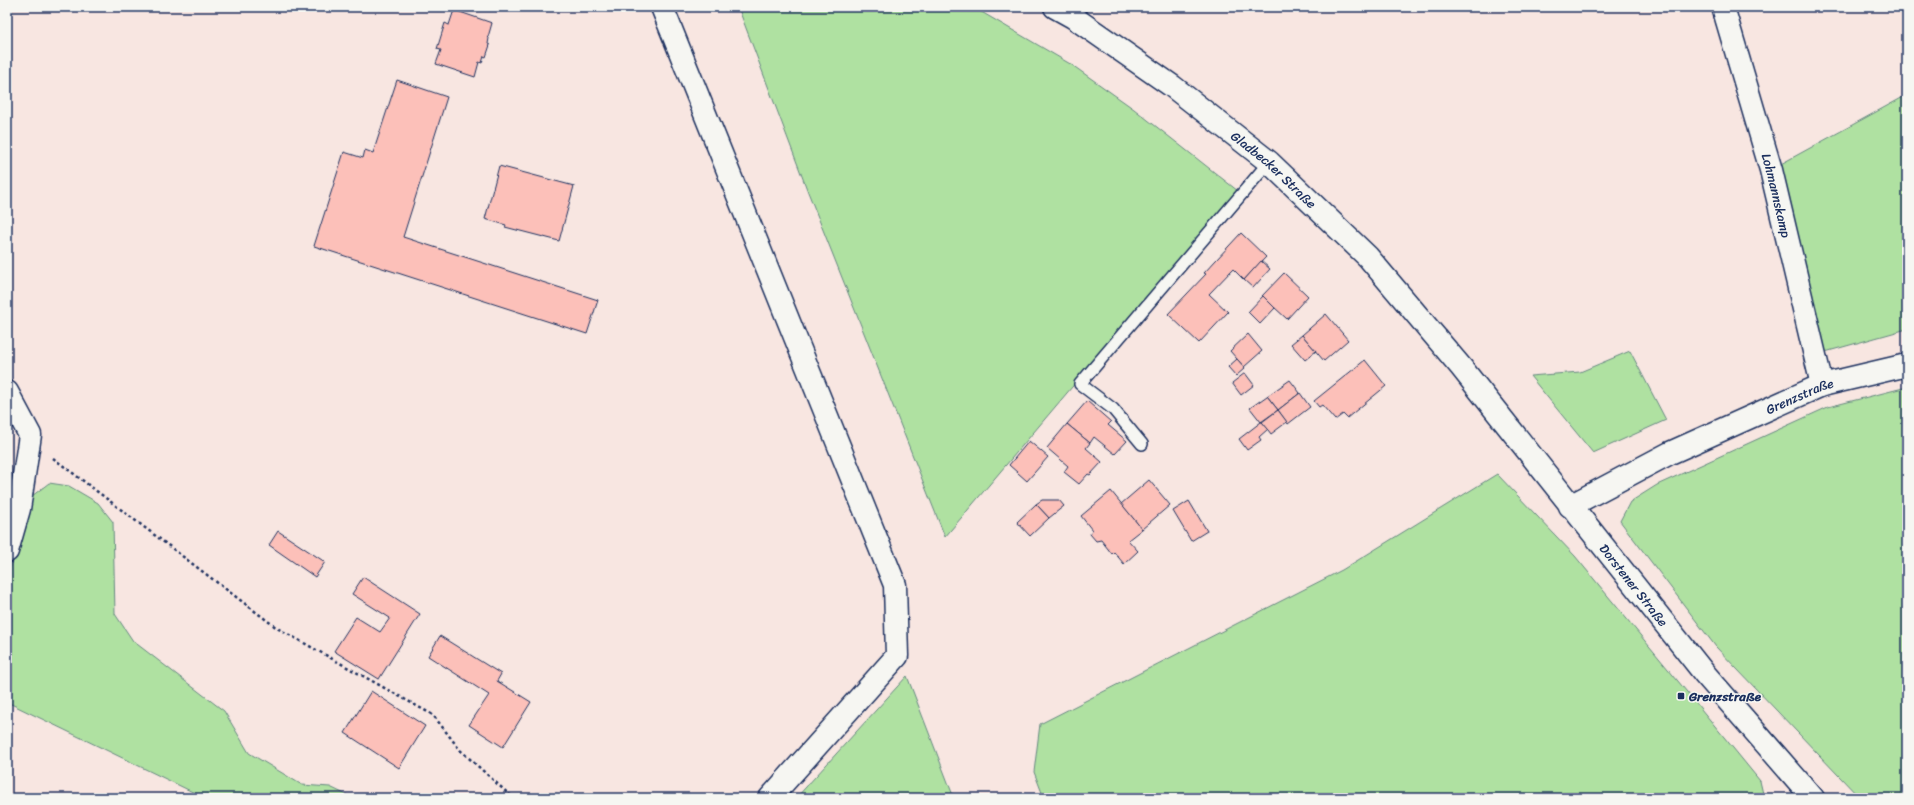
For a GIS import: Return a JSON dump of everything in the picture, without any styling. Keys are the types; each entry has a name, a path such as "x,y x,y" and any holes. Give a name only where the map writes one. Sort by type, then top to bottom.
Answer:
{"street":[{"path":"662,7 895,585 897,656 770,798"},
{"name":"Gladbecker Straße","path":"1055,7 1072,17 1172,86 1269,162 1368,257 1461,367"},
{"name":"Lohmannskamp","path":"1723,7 1771,170 1822,385"},
{"name":"Grenzstraße","path":"1570,506 1670,453 1822,385 1907,365"},
{"name":"Dorstener Straße","path":"1461,367 1704,673 1813,798"},
{"path":"7,392 30,435 19,509 7,551"}],"lane":[{"path":"1142,444 1113,409 1080,384 1269,162"}],"path":[{"path":"30,435 53,457 277,628 433,715 460,750 513,798"}],"green space":[{"path":"738,7 973,7 1072,65 1134,109 1238,191 945,537 808,192"},
{"path":"1907,95 1907,329 1825,352 1779,165"},
{"path":"1630,351 1666,420 1593,453 1530,376 1580,372"},
{"path":"1907,387 1907,798 1860,798 1716,647 1620,521 1630,502 1657,485 1828,407"},
{"path":"1497,474 1575,556 1760,781 1764,798 1044,798 1034,772 1040,724 1342,570"},
{"path":"49,483 69,486 98,503 113,522 115,614 133,641 224,711 249,753 302,785 330,787 353,798 205,798 7,702 7,579 32,496"},
{"path":"907,676 954,798 796,798"}],"building":[{"path":"454,10 492,23 488,37 488,44 490,45 486,57 484,56 482,63 479,62 475,77 436,64 441,50 437,49 445,23 449,25"},
{"path":"397,80 447,97 403,237 598,300 587,334 314,246 344,152 363,158 365,150 373,153"},
{"path":"499,166 574,186 559,241 505,227 506,225 485,219"},
{"path":"1241,233 1266,257 1244,280 1233,269 1209,294 1228,312 1199,343 1168,314 1206,274 1204,273"},
{"path":"1261,261 1270,269 1253,288 1244,280"},
{"path":"1284,273 1308,296 1287,319 1262,296"},
{"path":"1263,296 1275,308 1260,324 1248,312"},
{"path":"1326,314 1348,340 1324,361 1302,335"},
{"path":"1248,334 1262,351 1244,367 1230,351"},
{"path":"1302,335 1316,351 1305,360 1291,344"},
{"path":"1237,359 1245,368 1236,376 1228,367"},
{"path":"1365,360 1386,386 1347,418 1343,414 1335,420 1322,405 1319,407 1314,401"},
{"path":"1245,373 1254,385 1241,395 1232,383"},
{"path":"1290,380 1300,393 1278,410 1267,396"},
{"path":"1300,393 1310,407 1288,424 1278,410"},
{"path":"1267,396 1278,410 1261,422 1250,408"},
{"path":"1087,401 1111,422 1108,425 1127,441 1115,454 1094,437 1090,443 1067,424"},
{"path":"1278,410 1287,422 1271,434 1262,422"},
{"path":"1261,422 1268,429 1259,437 1261,440 1247,450 1239,439"},
{"path":"1067,424 1090,443 1086,448 1102,462 1079,484 1064,472 1068,466 1047,448"},
{"path":"1029,441 1048,457 1027,481 1009,465"},
{"path":"1149,480 1170,505 1142,529 1121,504"},
{"path":"1111,491 1142,529 1128,540 1138,551 1124,564 1114,552 1112,554 1101,540 1096,541 1090,534 1092,530 1081,516"},
{"path":"1042,500 1059,500 1064,506 1049,518 1036,504"},
{"path":"1189,501 1207,531 1191,541 1173,511"},
{"path":"1036,504 1049,518 1030,536 1017,522"},
{"path":"278,531 325,562 315,577 269,545"},
{"path":"363,577 420,614 379,679 334,651 356,617 380,632 390,618 352,594"},
{"path":"440,636 501,674 497,681 531,702 503,747 469,725 489,695 428,656"},
{"path":"371,691 425,726 399,768 345,733"}],"place":[{"name":"Grenzstraße","path":"1681,696"}]}
